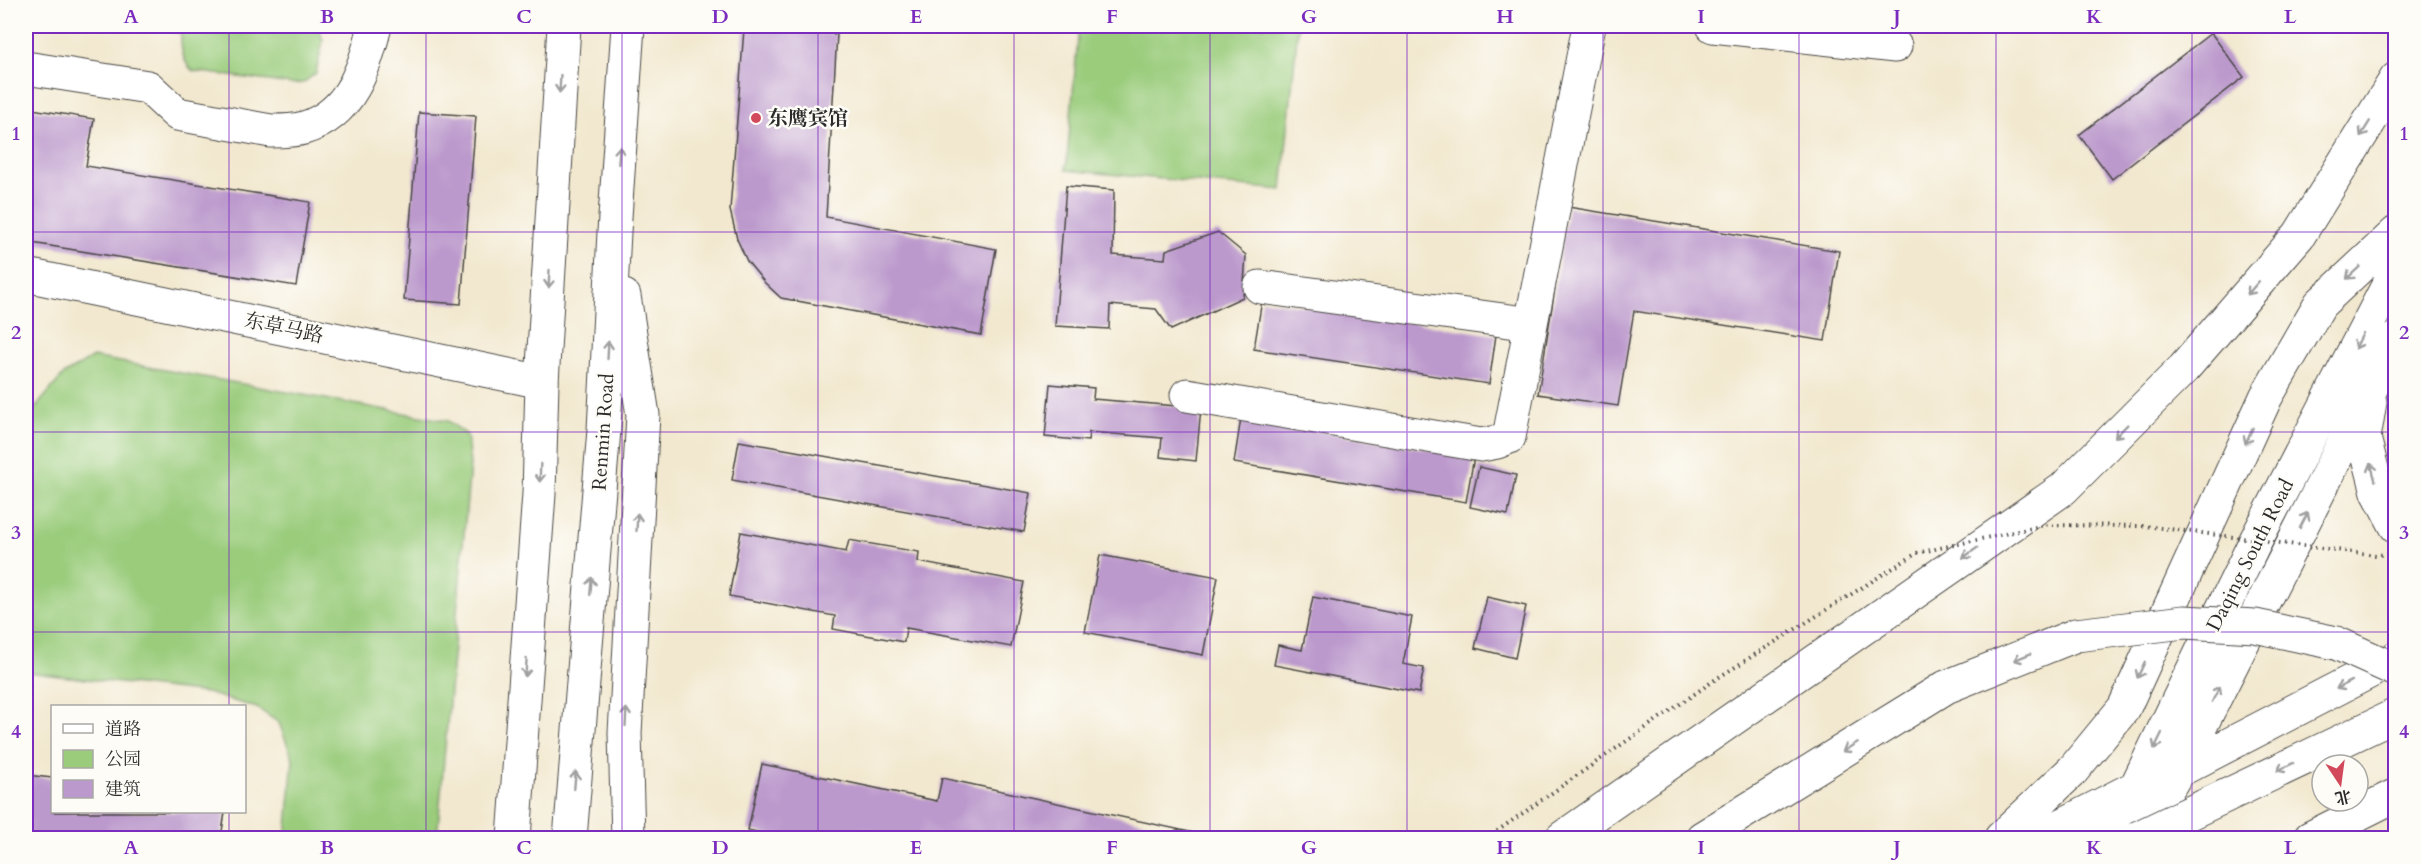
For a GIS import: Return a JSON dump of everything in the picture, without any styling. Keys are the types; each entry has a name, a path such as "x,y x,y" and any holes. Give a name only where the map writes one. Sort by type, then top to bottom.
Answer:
{"main road":[{"path":"26,68 148,87 177,114 271,131 304,128 328,116 344,102 357,83 375,26"},
{"path":"514,838 539,494 542,382 564,26"},
{"name":"Renmin Road","path":"570,838 604,430 628,26"},
{"path":"1187,395 1480,445 1509,437 1589,26"},
{"path":"1713,26 1895,46"},
{"path":"1562,838 2063,489 2184,368 2300,235 2396,79"},
{"path":"614,232 643,416 626,733 628,838"},
{"path":"2001,838 2073,770 2124,708 2266,397 2320,304 2396,233"},
{"name":"Daqing South Road","path":"2102,838 2136,787 2256,540 2396,270"},
{"name":"东草马路","path":"26,275 542,382"},
{"path":"1260,286 1531,324"},
{"name":"Daqing South Road","path":"2138,838 2178,771 2396,339"},
{"path":"2374,380 2364,438 2378,492 2396,526"},
{"path":"1702,838 1946,687 2076,635 2184,622 2255,626 2336,643 2396,670"},
{"path":"2037,838 2136,787 2178,771 2396,658"},
{"path":"2138,838 2396,716"},
{"path":"2310,838 2396,795"}],"path":[{"path":"1487,838 1716,679 1917,553 2044,525 2056,525 2145,526 2376,555 2396,555"}],"green space":[{"path":"139,26 305,26 320,30 323,41 316,73 303,83 291,84 193,71 184,58 181,33"},
{"path":"1079,26 1298,26 1282,190 1066,170"},
{"path":"93,357 448,421 467,435 470,465 437,838 286,838 293,759 279,723 257,708 207,693 26,672 26,446 30,414 63,375"}],"building":[{"path":"744,29 837,34 826,217 996,249 981,335 781,298 747,261 737,239 730,210"},
{"path":"2211,33 2244,77 2112,179 2079,135"},
{"path":"26,108 94,119 86,166 310,202 296,286 26,242"},
{"path":"419,112 476,116 461,304 404,300"},
{"path":"1066,186 1114,190 1113,255 1165,259 1166,250 1218,232 1246,255 1243,297 1171,330 1156,309 1110,305 1109,329 1055,326"},
{"path":"1568,207 1839,251 1825,341 1634,311 1618,406 1538,394"},
{"path":"1262,300 1496,335 1489,384 1254,349"},
{"path":"1050,384 1094,388 1093,399 1201,408 1196,461 1160,457 1162,438 1089,432 1088,441 1045,437"},
{"path":"1241,418 1474,457 1466,502 1234,463"},
{"path":"739,441 1031,493 1024,532 732,480"},
{"path":"1479,467 1516,475 1508,515 1470,507"},
{"path":"741,532 846,552 849,540 919,552 918,562 1024,582 1011,647 906,628 904,642 833,629 835,616 729,596"},
{"path":"1100,555 1218,577 1203,655 1085,632"},
{"path":"1313,597 1412,617 1403,664 1424,668 1419,693 1274,665 1278,645 1302,650"},
{"path":"1487,597 1526,606 1515,658 1475,648"},
{"path":"762,764 937,801 942,778 1195,833 1194,838 785,838 748,830"},
{"path":"26,775 51,778 51,813 225,813 221,838 26,838"}],"place":[{"name":"东鹰宾馆","path":"756,118"}]}
